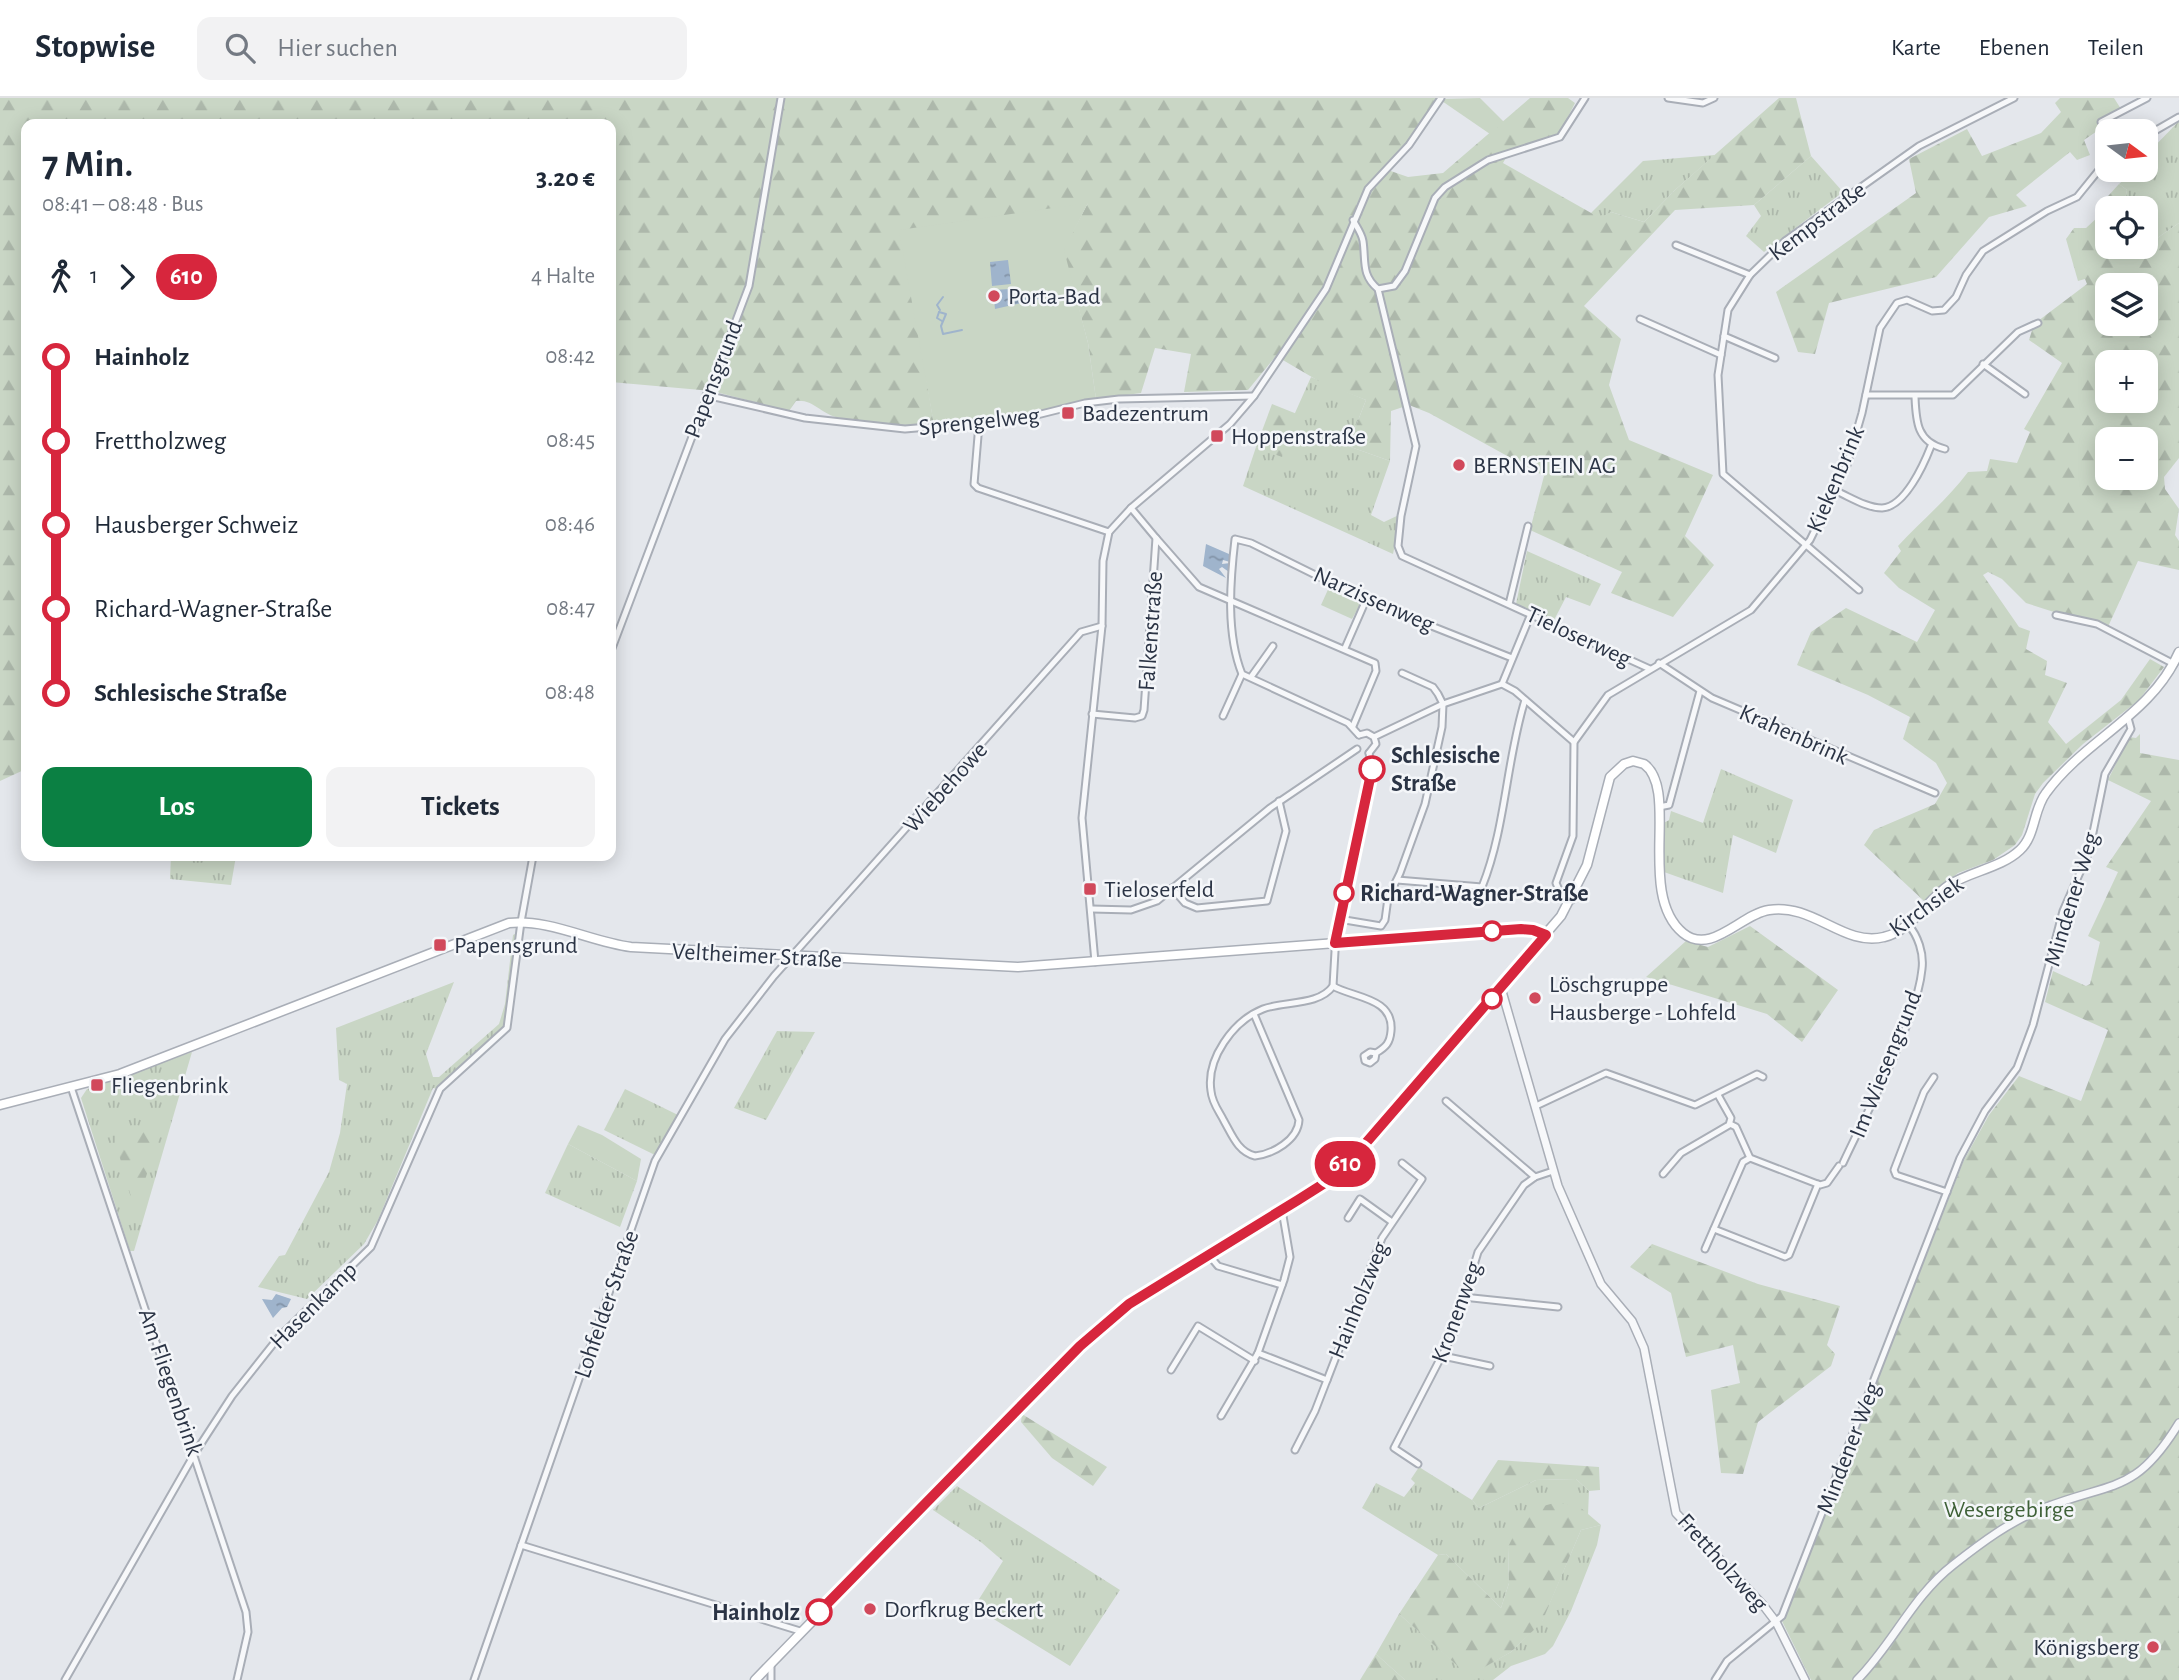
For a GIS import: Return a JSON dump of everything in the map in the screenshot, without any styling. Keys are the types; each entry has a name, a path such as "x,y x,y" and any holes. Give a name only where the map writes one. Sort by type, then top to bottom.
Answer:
{"main road":[{"name":"Kirchsiek","path":"755,1680 800,1630 1080,1346 1129,1304 1328,1181 1352,1159 1501,988 1572,900 1587,865 1607,787 1618,767 1633,761 1649,767 1657,781 1659,855 1664,898 1675,925 1691,938 1710,939 1750,915 1774,909 1807,913 1861,938 1889,936 1908,924 1949,886 2018,852 2030,835 2046,793 2158,687 2179,652"},
{"name":"Veltheimer Straße","path":"0,1105 120,1074 494,929 521,922 631,947 1017,967 1521,929 1546,935"}],"street":[{"name":"Papensgrund","path":"616,638 749,286 781,98"},
{"path":"1096,962 1082,818 1102,626 1102,561 1109,532 1131,508 1217,436 1254,396 1326,289 1368,189 1409,145 1441,98"},
{"path":"1353,220 1363,238 1364,269 1370,282 1378,289 1394,286 1405,271 1435,198 1446,187 1488,160 1560,137 1585,98"},
{"path":"1668,98 1703,103 1714,98"},
{"name":"Kempstraße","path":"1859,590 1805,547 1723,474 1718,375 1728,310 1750,275 1785,241 1919,146 2014,98"},
{"path":"2107,119 2147,98"},
{"path":"2158,129 2179,117"},
{"name":"Kiekenbrink","path":"1574,742 1608,695 1751,610 1805,547 1819,527 1847,465 1866,395 1876,340 1898,303 1907,300 1932,311 1944,310 1956,297 1966,275 1983,251 2047,211 2077,197 2095,175"},
{"path":"1676,245 1750,275"},
{"name":"Tieloserweg","path":"1378,289 1416,446 1398,546 1402,556 1650,669"},
{"path":"1640,319 1721,355"},
{"path":"1866,395 1953,395 2018,332 2038,323"},
{"path":"1724,335 1775,358"},
{"path":"1983,365 2025,394"},
{"name":"Sprengelweg","path":"706,395 805,418 879,427 979,424 1038,417 1085,403 1119,399 1254,396"},
{"path":"1915,397 1916,425 1931,446 1945,449"},
{"path":"979,424 974,484 978,488 1109,532"},
{"path":"1836,491 1872,507 1884,508 1895,504 1920,473 1931,446"},
{"name":"Falkenstraße","path":"1131,508 1199,587 1232,601"},
{"name":"Tieloserweg","path":"1509,604 1528,526"},
{"name":"Falkenstraße","path":"1092,714 1135,719 1142,716 1156,538"},
{"name":"Narzissenweg","path":"1232,601 1235,539 1251,542 1366,600 1513,658"},
{"path":"1345,648 1366,600"},
{"path":"1223,716 1242,674 1234,653 1232,601 1371,660 1377,669 1353,726"},
{"path":"1374,737 1443,704 1502,684 1531,614"},
{"path":"2056,615 2097,624 2174,664"},
{"name":"Wiebehowe","path":"794,957 1081,632 1102,626"},
{"path":"1251,677 1273,646"},
{"name":"Krahenbrink","path":"1659,663 1700,691 1925,792 1935,793"},
{"path":"1339,919 1381,926 1385,920 1388,898 1397,880 1432,777 1442,727 1443,704 1433,687 1402,673"},
{"path":"1242,674 1353,726 1359,735"},
{"path":"1502,684 1574,742 1573,836 1556,883 1559,890 1572,900"},
{"path":"1659,807 1670,805 1700,691"},
{"path":"1397,880 1482,887 1497,838 1515,738 1525,700"},
{"name":"Mindener Weg","path":"1715,1680 1727,1661 1776,1622 1792,1592 1947,1192 1984,1111 2017,1068 2033,1025 2063,911 2089,852 2105,774 2131,729 2128,718"},
{"path":"1254,1014 1299,1120 1299,1129 1291,1139 1255,1156 1244,1153 1238,1146 1214,1104 1211,1077 1228,1038 1254,1014 1322,997 1333,986 1335,943 1372,772 1370,753 1376,744 1374,737 1367,733 1359,735 1356,740 1357,749"},
{"path":"1092,909 1145,907 1279,801 1357,749"},
{"path":"1357,749 1370,753"},
{"path":"1172,888 1185,903 1197,908 1267,901 1286,831 1279,801"},
{"path":"521,922 532,861"},
{"name":"Hasenkamp","path":"65,1680 195,1453 266,1351 371,1247 440,1089 508,1028 521,922"},
{"name":"Im Wiesengrund","path":"1818,1184 1826,1183 1841,1165 1904,1029 1918,983 1921,952 1916,933 1908,924"},
{"name":"Lohfelder Straße","path":"474,1680 655,1161 725,1039 774,976 794,957"},
{"path":"1333,986 1352,995 1371,999 1388,1014 1391,1034 1387,1047 1376,1053"},
{"name":"Frettholzweg","path":"1501,988 1553,1171 1601,1284 1632,1321 1644,1348 1676,1513 1776,1622 1805,1680"},
{"path":"1536,1106 1606,1073 1695,1105 1758,1074 1763,1077"},
{"path":"1934,1077 1924,1092 1894,1170 1896,1175 1947,1192"},
{"name":"Am Fliegenbrink","path":"71,1087 246,1612 248,1632 237,1680"},
{"path":"1718,1095 1729,1114 1730,1124"},
{"path":"1446,1101 1535,1177"},
{"path":"1714,1230 1785,1257 1789,1255 1818,1184 1750,1158 1736,1128 1730,1124"},
{"path":"1663,1174 1681,1153 1730,1124"},
{"path":"1705,1249 1743,1163 1750,1158"},
{"name":"Hainholzweg","path":"1295,1450 1315,1411 1382,1238 1423,1178 1402,1163"},
{"name":"Kronenweg","path":"1418,1464 1394,1448 1443,1356 1478,1252 1524,1185 1535,1177 1553,1171"},
{"name":"Hainholzweg","path":"1348,1218 1360,1199 1392,1222"},
{"path":"1221,1416 1255,1361 1282,1285 1290,1257 1282,1210"},
{"path":"1208,1254 1218,1266 1282,1285"},
{"path":"1463,1297 1558,1307"},
{"path":"1171,1370 1198,1326 1255,1361"},
{"name":"Hainholzweg","path":"1258,1353 1327,1380"},
{"path":"1443,1356 1490,1366"},
{"path":"1857,1680 1920,1596 1955,1564 2024,1517 2130,1480 2156,1457 2179,1423"},
{"path":"521,1545 800,1630"},
{"path":"771,1661 771,1680"}],"green space":[{"path":"0,98 1440,98 1409,143 1385,169 1408,177 1443,173 1530,98 1568,98 1575,103 1560,133 1523,152 1507,156 1503,163 1600,218 1611,212 1644,222 1675,190 1779,98 1796,98 1811,156 1754,205 1675,210 1584,306 1621,339 1609,385 1629,440 1713,475 1685,536 1714,565 1673,617 1611,593 1622,572 1530,530 1544,476 1429,413 1409,405 1391,411 1390,461 1348,446 1366,400 1322,383 1276,356 1248,390 1184,392 1191,354 1155,348 1141,393 1096,399 1088,343 1063,250 1088,203 926,377 934,425 885,424 836,417 802,401 796,401 789,411 712,391 616,382 616,119 21,119 21,771 0,781"},
{"path":"1480,98 1504,122 1490,134 1439,99"},
{"path":"2060,98 2114,98 2121,109 2095,119 2095,132 2084,140 2090,155 2077,160 2070,152 2016,195 2027,206 1989,217 1936,277 1829,303 1815,354 1798,352 1776,292 1916,193 1909,159 1967,129 1982,156 2041,133 2061,112 2055,103"},
{"path":"2179,121 2179,223 2158,238 2158,196 2126,196 2127,190 2119,184 2158,182 2158,143"},
{"path":"1715,155 1644,222 1611,212 1600,219 1591,213 1643,161"},
{"path":"1811,156 1843,192 1764,252 1746,236 1761,216 1754,205"},
{"path":"2119,184 2127,190 2126,196 2108,196"},
{"name":"Porta-Bad","path":"1088,203 1064,250 1088,343 1096,399 1050,412 934,425 899,230"},
{"path":"2095,220 2095,259 2158,259 2158,238 2179,223 2179,458 2164,477 2165,489 2179,509 2175,535 2179,541 2179,570 2138,561 2107,629 2026,603 2002,579 1988,572 1983,575 2019,627 2030,631 2026,649 2047,661 2045,675 2067,683 2048,722 2066,744 2121,700 2150,659 2164,667 2139,700 2083,744 2043,783 2035,794 2022,835 2015,845 1993,860 1958,873 1924,901 1864,845 1874,830 1935,804 1947,783 1936,763 1903,739 1910,717 1868,695 1797,665 1811,632 1846,608 1917,642 1935,610 1899,588 1884,573 1901,551 1898,546 1968,472 1987,471 1990,459 2017,463 2030,432 2024,429 2062,363 2029,340 2034,324 2087,284 2085,279 2078,281 2066,239 2074,228 2086,228"},
{"path":"1311,377 1366,400 1348,446 1390,461 1371,515 1384,522 1401,514 1393,554 1243,486 1256,447 1282,456 1295,413"},
{"path":"1272,404 1297,414 1282,457 1256,447"},
{"path":"1527,551 1601,584 1590,606 1566,597 1553,622 1516,604"},
{"path":"1331,583 1360,599 1361,603 1352,619 1321,605"},
{"name":"Wesergebirge","path":"2140,734 2140,753 2179,760 2179,1680 1811,1680 1782,1621 1964,1160 1989,1115 2019,1076 2081,1101 2108,1030 2045,1002 2053,971 2086,986 2090,984 2100,942 2088,936 2118,872 2106,867 2151,801 2108,780 2129,737 2136,738"},
{"path":"1721,769 1793,800 1776,853 1733,835 1723,893 1664,872 1662,824 1669,820 1671,811 1703,823"},
{"path":"171,861 235,861 231,885 170,879"},
{"path":"1750,926 1838,990 1802,1042 1767,1014 1646,977 1686,941 1708,947"},
{"path":"517,933 505,1027 438,1089 433,1088 378,1220 364,1244 307,1299 258,1287 279,1256 285,1255 329,1172 340,1133 347,1084 339,1080 336,1028 454,982 426,1054 433,1077 439,1077 499,1024 505,1004 513,935"},
{"path":"777,1031 815,1032 766,1120 734,1108"},
{"path":"192,1052 134,1251 130,1251 81,1098 87,1089"},
{"path":"625,1089 678,1115 655,1155 604,1130"},
{"path":"578,1125 602,1135 641,1159 637,1181 568,1144"},
{"path":"162,1127 135,1211 116,1144 116,1130"},
{"path":"568,1144 637,1181 620,1227 545,1193"},
{"path":"1652,1244 1758,1284 1840,1306 1827,1345 1835,1354 1831,1366 1758,1422 1743,1474 1721,1473 1711,1390 1740,1383 1733,1345 1686,1357 1671,1293 1630,1267"},
{"path":"1022,1414 1107,1467 1093,1486 1052,1458 1021,1422"},
{"path":"1498,1460 1599,1467 1600,1490 1589,1491 1576,1479 1536,1480 1479,1508 1472,1500"},
{"path":"1419,1467 1472,1500 1479,1508 1536,1480 1576,1479 1589,1491 1588,1515 1508,1547 1509,1583 1501,1608 1446,1554 1438,1555 1362,1508 1376,1483 1404,1497 1415,1483 1411,1479"},
{"path":"957,1486 1120,1590 1070,1666 974,1607 1003,1561 982,1543 933,1510"},
{"path":"1558,1502 1581,1508 1601,1525 1581,1530 1542,1622 1511,1652 1469,1676 1399,1614 1438,1555 1446,1554 1501,1608 1509,1583 1508,1547 1521,1521 1532,1509"},
{"path":"1601,1525 1597,1545 1571,1611 1553,1646 1545,1654 1511,1666 1493,1680 1405,1680 1376,1654 1399,1614 1469,1675 1511,1652 1542,1621 1581,1530"},
{"path":"1376,1654 1405,1680 1360,1680"}],"water":[{"path":"1008,260 1011,284 992,286 990,262"},
{"path":"1010,289 1012,300 1043,295 1043,298 995,309 993,290"},
{"path":"1206,544 1229,554 1230,562 1223,560 1222,564 1230,563 1229,572 1222,567 1219,569 1226,578 1203,566"},
{"path":"276,1294 291,1299 287,1307 282,1308 273,1318 262,1299 272,1300"}],"waterway":[{"path":"940,310 937,305 943,297"},
{"path":"939,312 946,314 941,326 943,334 962,330"},
{"path":"939,312 937,318 942,321"}],"bus line":[{"name":"610","path":"819,1612 1080,1346 1129,1304 1328,1181 1352,1159 1546,935 1521,929 1335,943 1372,769"}],"place":[{"name":"Porta-Bad","path":"994,296"},
{"name":"Badezentrum","path":"1068,413"},
{"name":"Hoppenstraße","path":"1217,436"},
{"name":"BERNSTEIN AG","path":"1459,465"},
{"name":"Schlesische Straße","path":"1372,769"},
{"name":"Tieloserfeld","path":"1090,889"},
{"name":"Richard-Wagner-Straße","path":"1344,893"},
{"name":"Papensgrund","path":"440,945"},
{"name":"Löschgruppe Hausberge - Lohfeld","path":"1535,998"},
{"name":"Fliegenbrink","path":"97,1085"},
{"name":"Dorfkrug Beckert","path":"870,1609"},
{"name":"Hainholz","path":"819,1612"},
{"name":"Königsberg","path":"2153,1647"}]}
